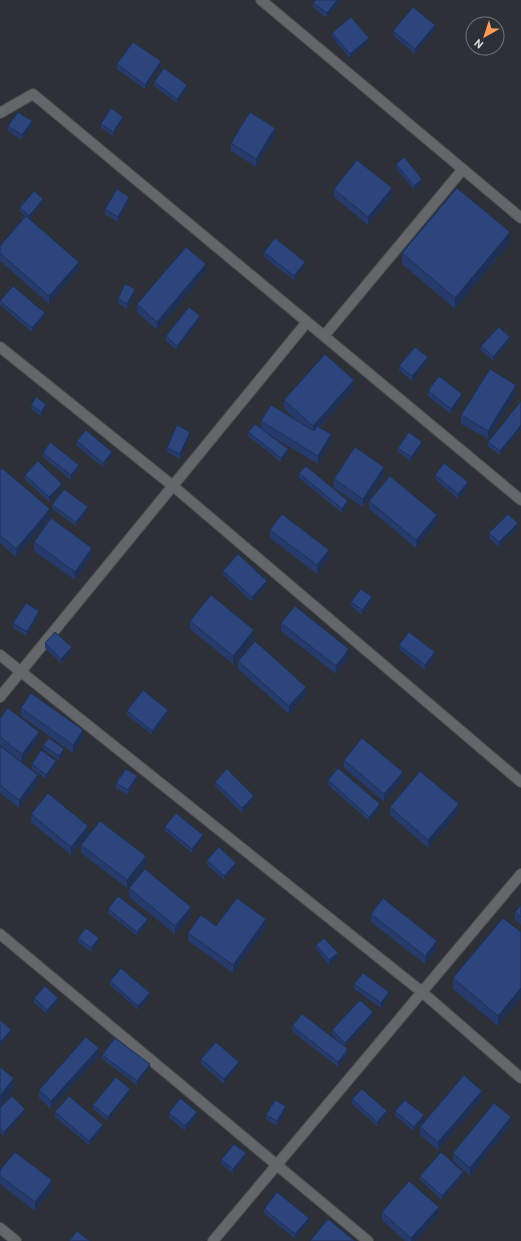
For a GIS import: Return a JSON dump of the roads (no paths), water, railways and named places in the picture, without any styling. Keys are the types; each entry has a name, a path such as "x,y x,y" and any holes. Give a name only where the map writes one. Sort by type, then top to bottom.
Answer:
{"street":[{"path":"261,0 521,218"},
{"path":"0,113 33,94 521,500"},
{"path":"324,336 463,169"},
{"path":"0,697 307,322"},
{"path":"0,347 173,486 521,782"},
{"path":"0,655 422,992 521,1078"},
{"path":"213,1241 521,874"},
{"path":"0,934 368,1241"},
{"path":"0,1228 16,1241"}]}
